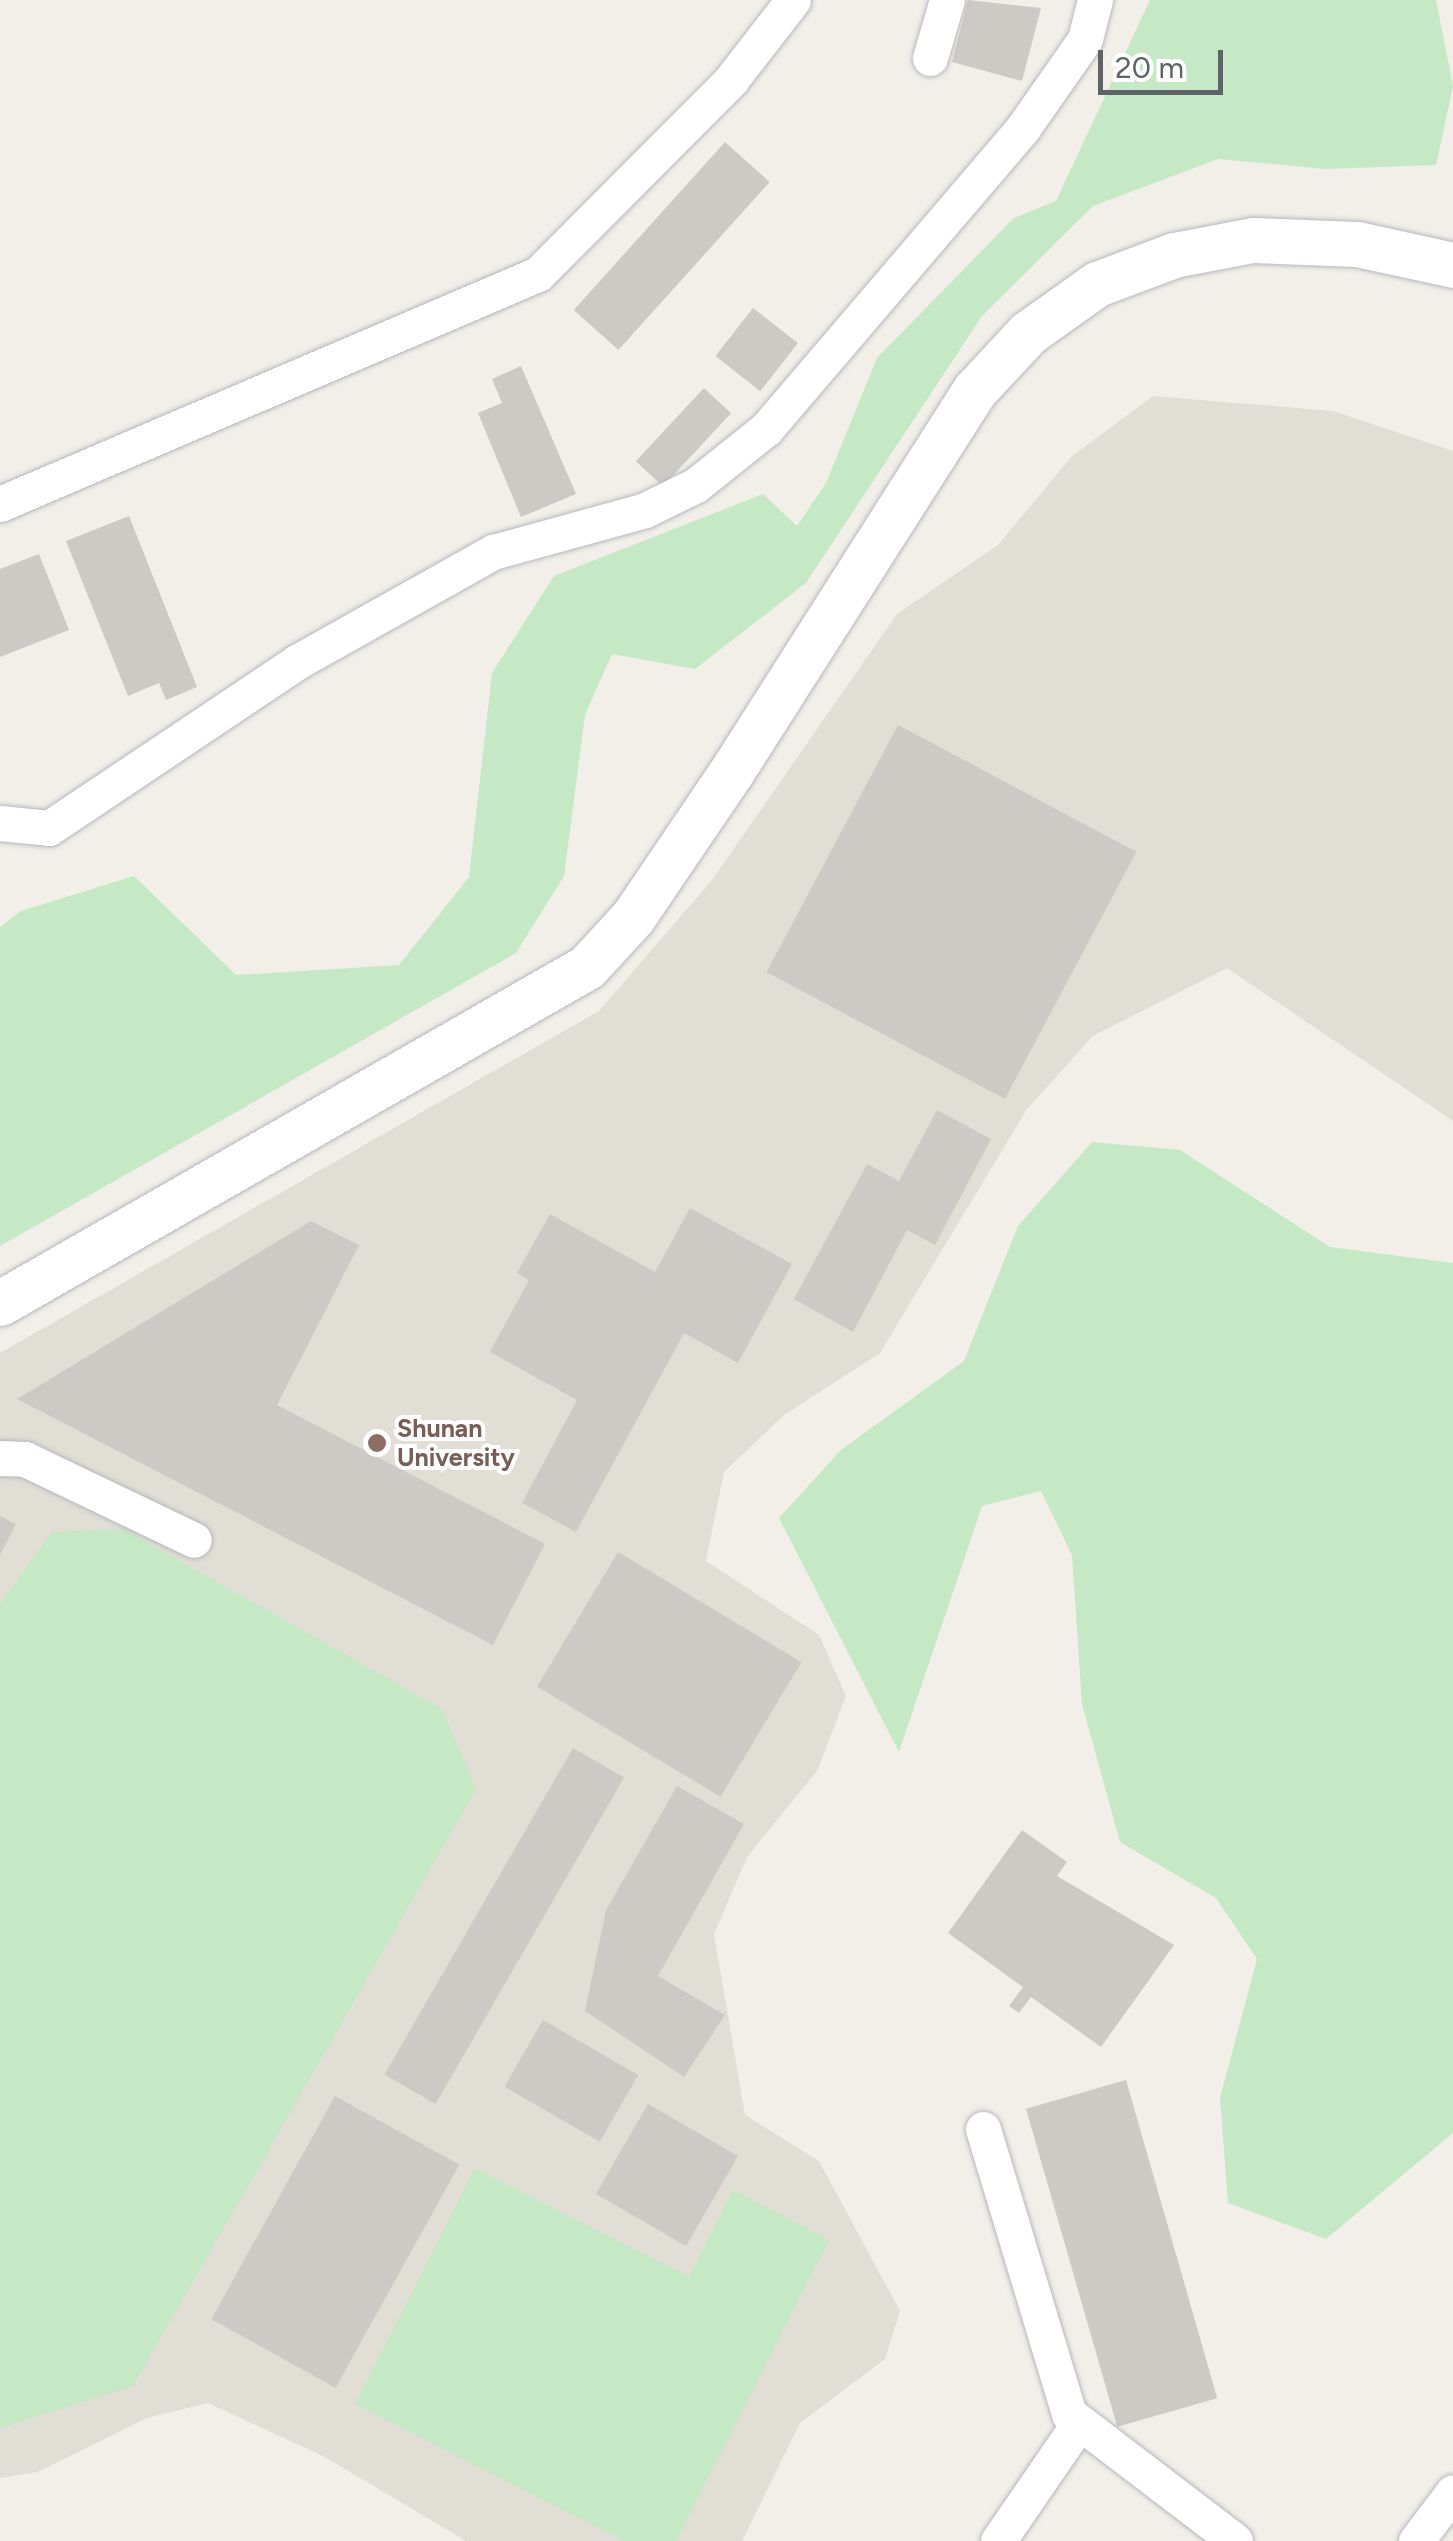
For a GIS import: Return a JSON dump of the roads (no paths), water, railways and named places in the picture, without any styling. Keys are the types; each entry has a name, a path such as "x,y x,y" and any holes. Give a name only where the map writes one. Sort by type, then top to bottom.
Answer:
{"street":[{"path":"0,504 538,274 731,80 794,0"},
{"path":"930,58 947,0"},
{"path":"0,823 49,828 297,662 493,552 645,510 696,485 766,429 1023,128 1085,38 1095,0"},
{"path":"0,1303 587,967 634,917 975,390 1028,333 1097,284 1174,254 1252,240 1357,244 1453,265"},
{"path":"0,1458 26,1459 194,1540"},
{"path":"984,2129 1069,2414 1235,2541"},
{"path":"998,2541 1079,2423"},
{"path":"1416,2541 1453,2492"}],"place":[{"name":"Shunan University","path":"377,1443"}]}
